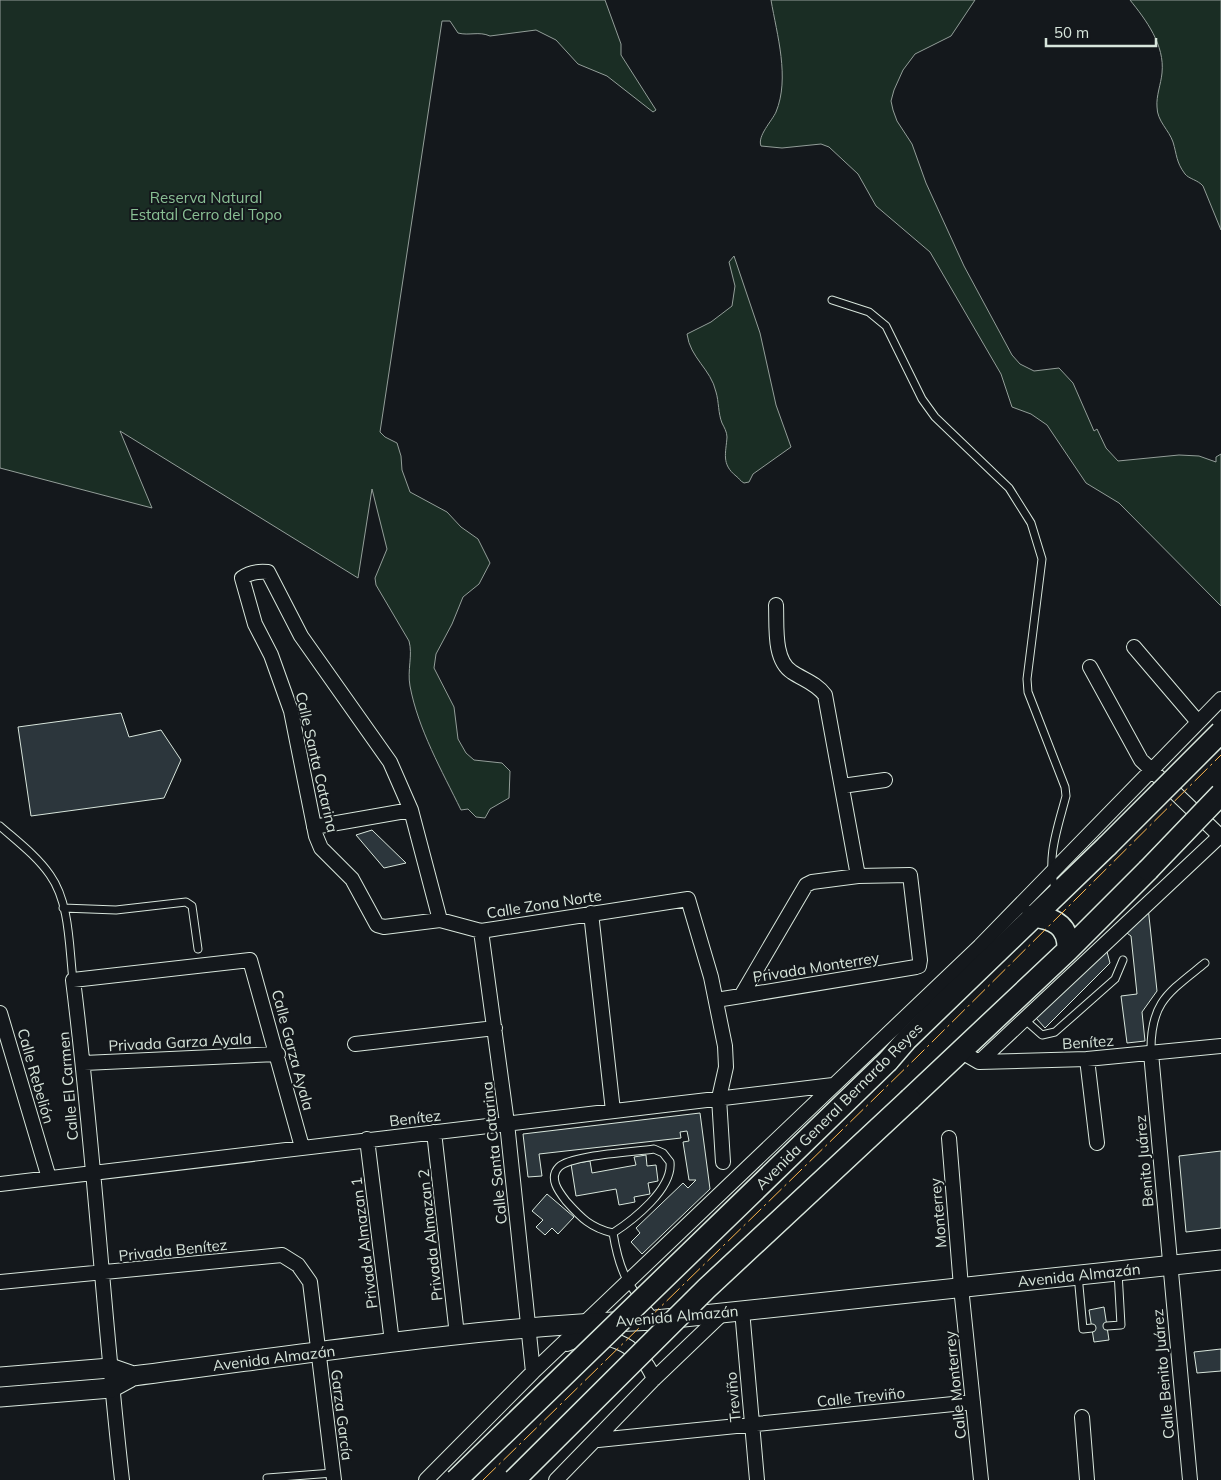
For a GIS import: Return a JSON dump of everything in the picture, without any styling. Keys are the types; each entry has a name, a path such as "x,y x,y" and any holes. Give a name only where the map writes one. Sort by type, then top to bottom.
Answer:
{"main road":[{"name":"Avenida General Bernardo Reyes","path":"456,1480 888,1061 986,952 1032,916 1054,884 1107,846 1221,732"},
{"path":"514,1480 707,1288 1068,950 1221,794"},
{"path":"1032,916 1053,920 1061,925 1066,932 1068,950"},
{"name":"Avenida Almazán","path":"0,1398 112,1388 133,1376 392,1342 586,1322 656,1320 1221,1260"},
{"name":"Avenida Almazán","path":"0,1377 110,1368 133,1376"}],"street":[{"name":"Calle Santa Catarina","path":"377,926 352,879 321,848 314,827 291,711 271,655 254,624 244,592 242,578 256,572 268,572 301,636 390,762 410,810"},
{"path":"741,996 806,885 812,882 858,876 825,694 811,682 790,671 782,660 779,652 776,605"},
{"path":"1134,647 1198,722"},
{"path":"960,1051 980,1062 1221,835 1150,771 1141,760 1090,667"},
{"path":"426,1480 533,1372 627,1285 833,1085 986,952 1054,884 1150,771 1221,698"},
{"path":"842,786 885,780"},
{"path":"314,827 410,810 440,920"},
{"name":"Privada Monterrey","path":"716,1000 920,965 910,875 858,876"},
{"name":"Calle Zona Norte","path":"377,926 384,927 440,920 481,931 688,899 716,1000"},
{"path":"591,913 613,1111"},
{"name":"Calle Santa Catarina","path":"481,931 507,1123 533,1372"},
{"name":"Calle Garza Ayala","path":"73,980 251,961 302,1147"},
{"name":"Calle El Carmen","path":"73,980 84,1063 92,1173 122,1480"},
{"path":"716,1000 726,1057 726,1067 719,1098 723,1162"},
{"name":"Calle Rebelión","path":"0,1012 49,1178"},
{"path":"355,1044 495,1028"},
{"name":"Benítez","path":"980,1062 1087,1059 1221,1046"},
{"name":"Benito Juárez","path":"1151,1053 1169,1266"},
{"name":"Privada Garza Ayala","path":"84,1063 278,1054"},
{"path":"1087,1059 1097,1143"},
{"name":"Benítez","path":"0,1184 833,1085"},
{"name":"Privada Almazan 2","path":"434,1132 457,1335"},
{"name":"Monterrey","path":"949,1138 961,1287"},
{"name":"Privada Almazan 1","path":"367,1140 392,1342"},
{"name":"Privada Benítez","path":"0,1282 102,1274 282,1255 298,1265 310,1282 318,1353"},
{"name":"Calle Benito Juárez","path":"1169,1266 1190,1480"},
{"name":"Calle Monterrey","path":"961,1287 980,1480"},
{"name":"Treviño","path":"742,1310 758,1480"},
{"path":"556,1480 598,1440 654,1379 723,1312"},
{"path":"555,1351 568,1343 587,1337 615,1340 639,1355 654,1379"},
{"name":"Garza García","path":"318,1353 334,1477"},
{"name":"Calle Treviño","path":"752,1425 973,1402"},
{"path":"1082,1417 1087,1480"},
{"path":"598,1440 752,1425"}],"lane":[{"path":"832,300 869,312 886,326 922,399 935,417 1009,488 1031,523 1042,559 1027,679 1028,692 1065,787 1066,796 1052,852 1054,884"},
{"path":"0,826 50,874 63,908 73,980"},
{"path":"63,908 116,910 186,902 192,906 198,949"},
{"path":"1025,1020 1042,1035 1055,1032 1115,979 1123,960"},
{"path":"1151,1053 1151,1029 1157,1008 1180,984 1205,963"},
{"path":"659,1150 670,1162 670,1173 665,1185 631,1221 613,1233 584,1222 558,1191 555,1182 557,1170 566,1163 585,1158 659,1150"},
{"path":"613,1233 617,1257 627,1285 656,1320"},
{"path":"1107,1326 1121,1325 1118,1271"},
{"path":"1078,1275 1083,1329 1092,1328"},
{"path":"267,1478 334,1477"}],"green space":[{"name":"Reserva Natural Estatal Cerro del Topo","path":"0,0 605,0 621,44 621,55 656,110 653,112 607,76 578,64 556,40 536,30 490,36 462,34 458,33 450,21 442,21 380,432 397,443 401,456 402,470 410,492 447,512 461,527 478,539 490,563 479,584 463,597 452,624 436,654 434,668 454,707 458,739 466,753 474,760 502,763 510,771 509,798 490,809 485,818 476,817 468,809 461,810 431,750 419,718 410,686 409,641 376,585 375,578 387,549 372,489 358,578 120,431 152,508 0,468"},
{"path":"771,0 975,0 951,36 915,54 903,70 891,101 897,121 912,144 926,183 964,266 1012,355 1020,364 1034,371 1059,368 1073,383 1094,431 1097,429 1106,448 1118,461 1179,455 1199,456 1216,462 1216,457 1221,454 1221,606 1119,503 1086,483 1047,425 1031,414 1012,407 1001,374 930,252 876,206 858,174 829,147 821,144 782,148 761,146 760,142 763,133 776,112 782,85 781,56"},
{"path":"1130,0 1221,0 1221,230 1203,186 1187,176 1182,170 1173,142 1159,117 1157,103 1162,73 1161,53 1148,25"},
{"path":"734,256 760,333 776,405 791,447 753,474 749,482 744,483 731,472 726,463 727,435 721,419 716,392 710,377 692,350 687,334 711,322 732,306 735,286 729,262"}],"building":[{"path":"121,713 129,737 161,730 181,760 164,798 31,816 18,727"},
{"path":"372,830 406,863 384,868 356,835"},
{"path":"1148,907 1157,991 1142,1012 1145,1041 1127,1043 1121,996 1137,994 1131,936 1124,931"},
{"path":"1106,948 1110,963 1045,1028 1036,1018"},
{"path":"700,1113 710,1189 642,1254 631,1242 640,1233 636,1228 683,1183 688,1188 696,1180 689,1180 683,1142 689,1141 687,1131 680,1132 681,1138 539,1154 542,1176 528,1177 523,1134"},
{"path":"1221,1151 1221,1228 1186,1232 1179,1156"},
{"path":"646,1155 647,1166 656,1165 658,1181 648,1183 650,1194 634,1197 635,1202 619,1205 616,1189 576,1196 571,1164 590,1161 592,1173 636,1165 634,1157"},
{"path":"547,1194 574,1217 558,1234 552,1228 545,1235 536,1227 543,1220 532,1211"},
{"path":"1104,1307 1109,1340 1094,1342 1089,1310"},
{"path":"1221,1349 1221,1371 1197,1373 1194,1352"}],"power":[{"path":"483,1480 920,1054 1221,755"}]}
